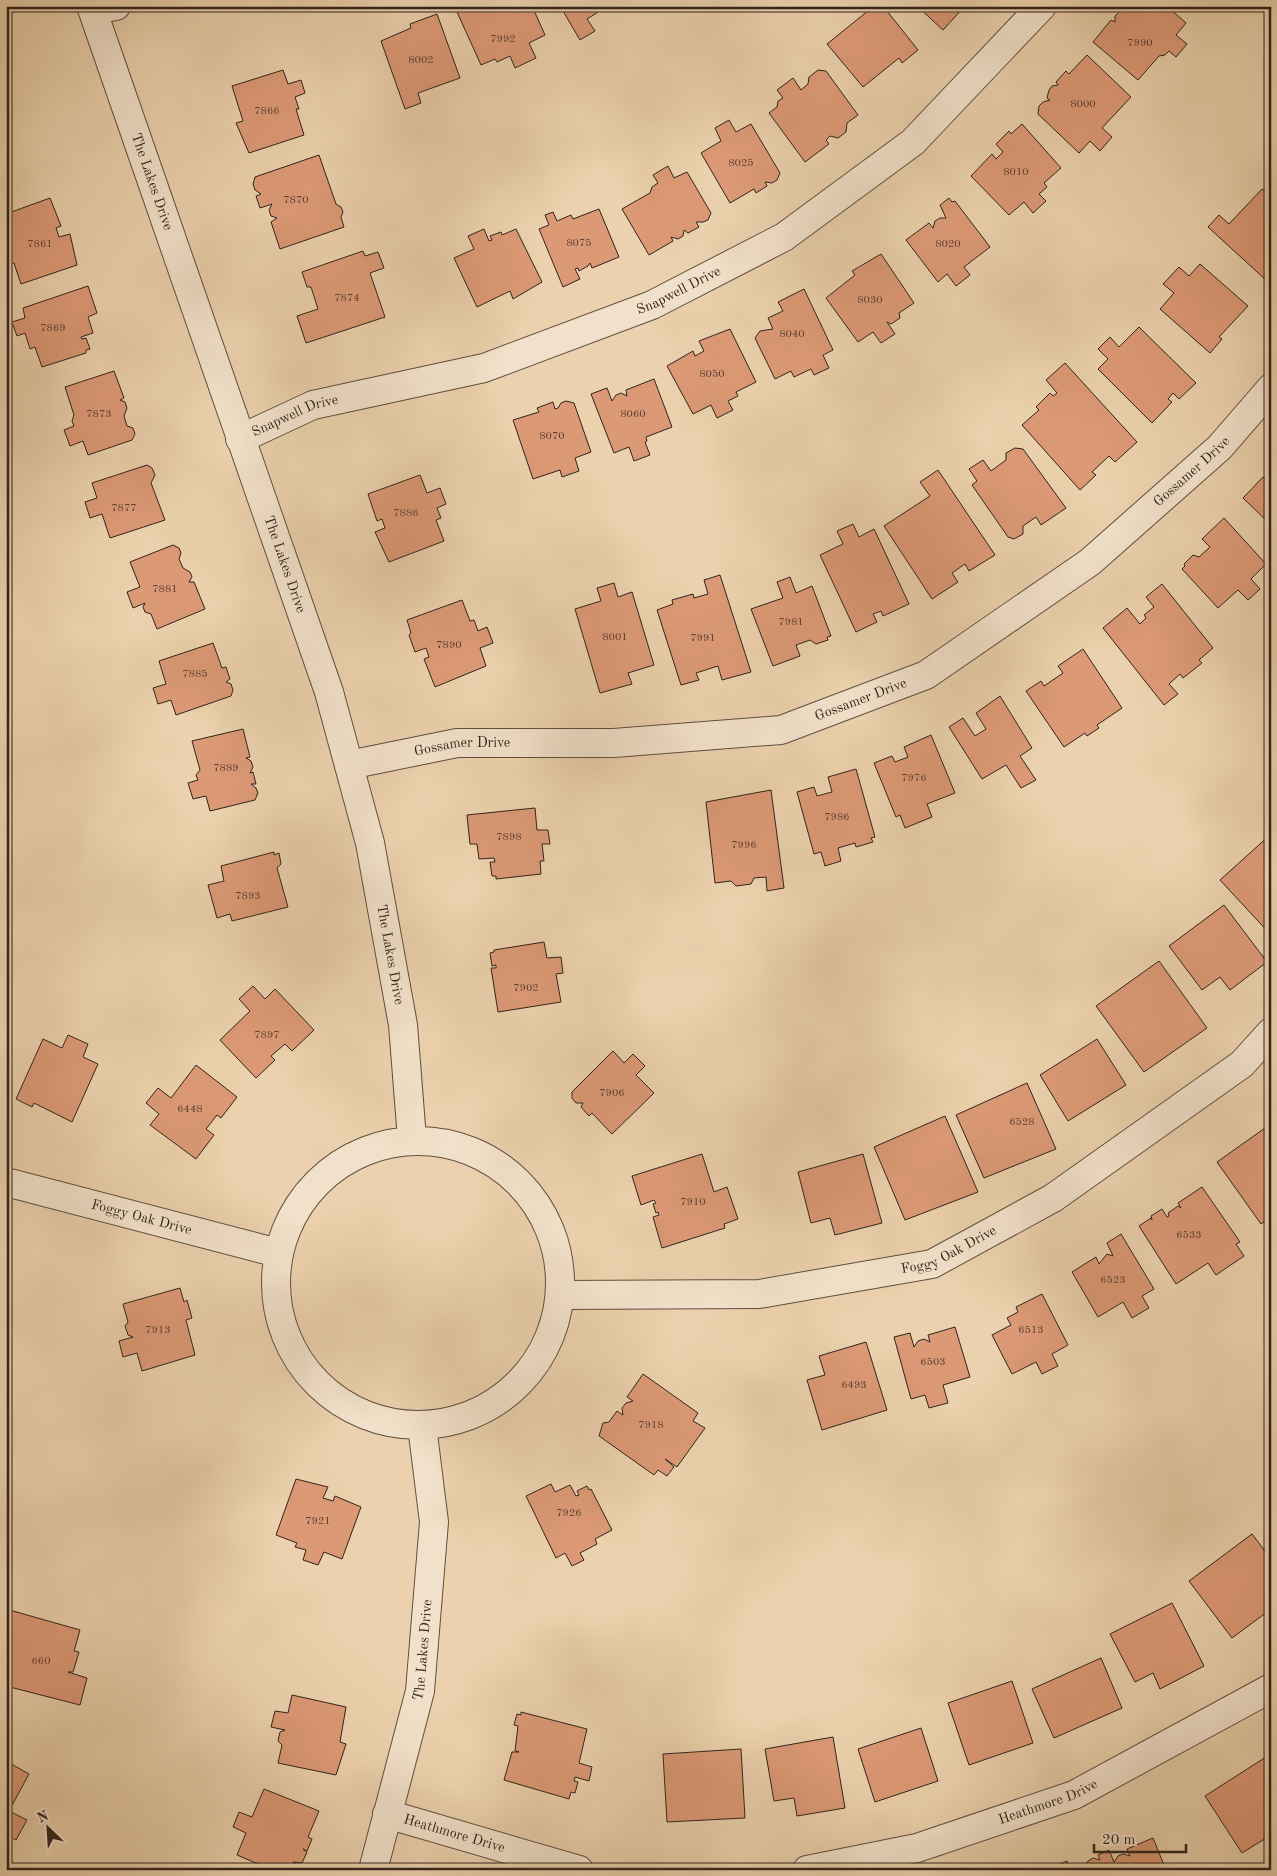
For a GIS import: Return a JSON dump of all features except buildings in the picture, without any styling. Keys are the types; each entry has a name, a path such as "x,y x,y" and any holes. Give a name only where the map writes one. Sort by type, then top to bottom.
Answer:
{"street":[{"name":"Snapwell Drive","path":"240,439 313,405 484,368 652,305 784,237 913,142 1042,6"},
{"name":"The Lakes Drive","path":"100,8 240,439 329,692 349,764 370,842 403,1026 412,1140"},
{"name":"Gossamer Drive","path":"349,764 457,743 614,743 781,730 926,675 1090,562 1220,446 1271,388"},
{"name":"Foggy Oak Drive","path":"561,1295 759,1294 932,1264 1053,1198 1242,1064 1271,1032"},
{"path":"412,1140 461,1145 504,1168 538,1202 558,1247 561,1295 551,1336 530,1371 500,1400 463,1418 422,1426 380,1420 340,1403 308,1374 285,1338 275,1295 278,1253 295,1209 326,1173 366,1149 412,1140"},
{"name":"Foggy Oak Drive","path":"6,1182 278,1253"},
{"name":"The Lakes Drive","path":"373,1870 420,1692 434,1522 422,1426"},
{"name":"Heathmore Drive","path":"807,1870 917,1848 1074,1795 1271,1688"},
{"name":"Heathmore Drive","path":"387,1814 579,1870"}]}
